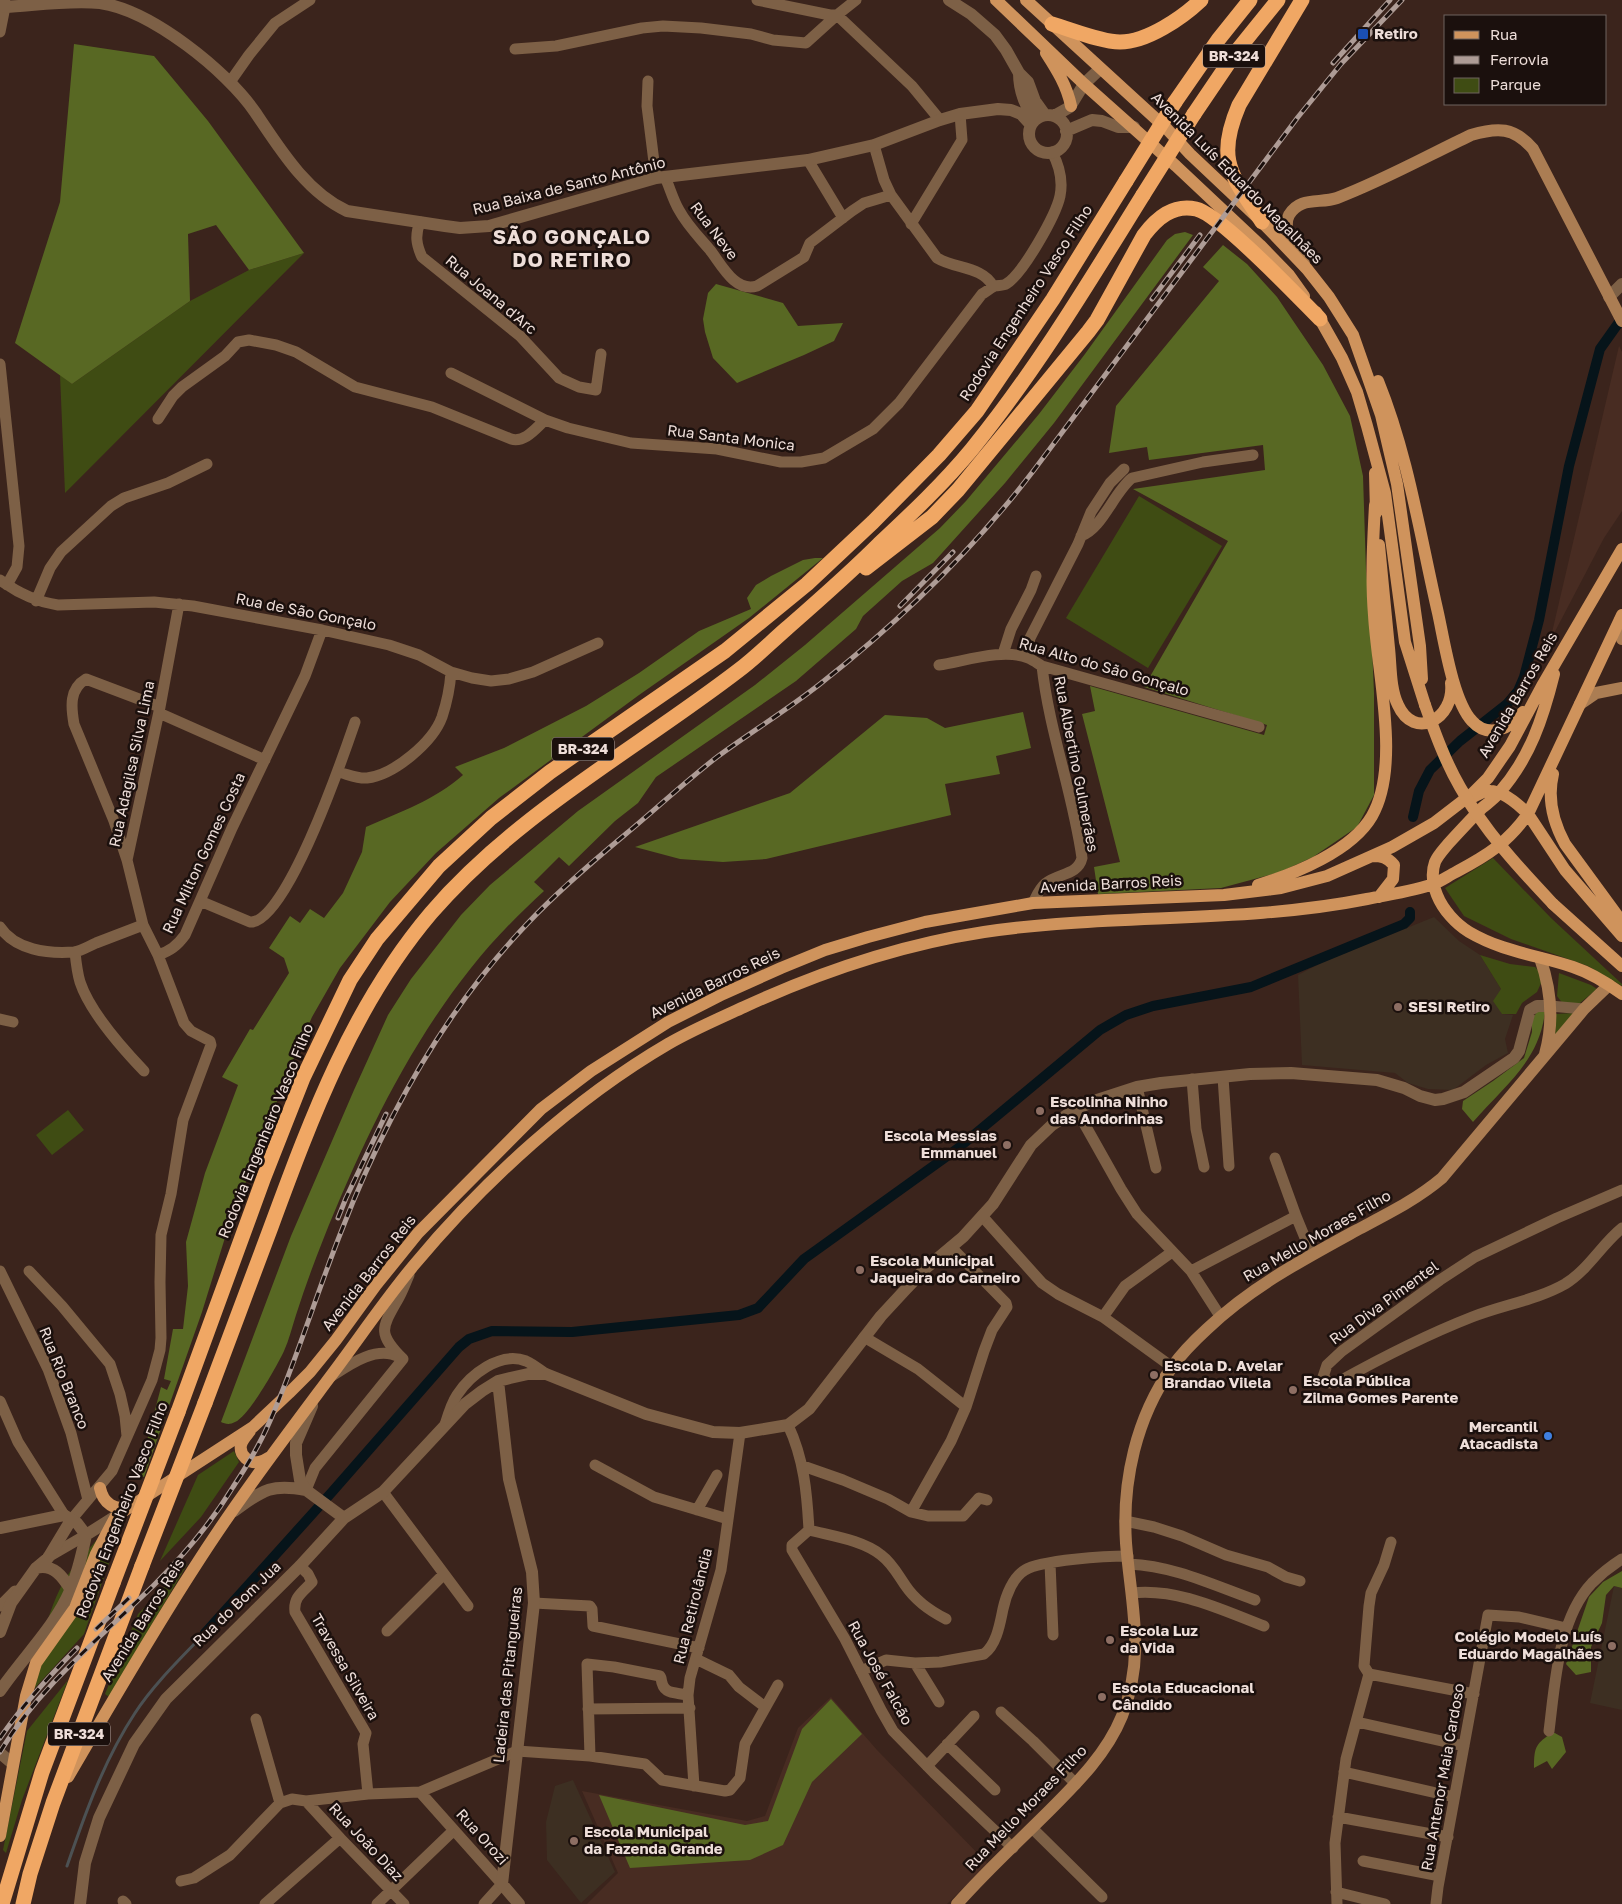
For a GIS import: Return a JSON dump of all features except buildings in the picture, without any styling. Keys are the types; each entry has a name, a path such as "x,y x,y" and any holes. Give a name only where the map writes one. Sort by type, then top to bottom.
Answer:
{"highway":[{"path":"1052,24 1119,42 1136,39 1167,26 1202,0"},
{"name":"Rodovia Engenheiro Vasco Filho","path":"2,1904 42,1772 178,1412 264,1177 303,1078 350,980 377,939 439,866 491,818 550,772 725,651 807,584 873,522 939,455 977,411 1054,299 1175,102 1218,40 1250,0"},
{"name":"BR-324","path":"23,1904 30,1874 53,1803 304,1137 349,1036 378,986 405,947 433,912 500,844 572,789 740,669 844,578 924,501 971,451 1055,338 1194,114 1236,52 1278,0"},
{"path":"1262,222 1230,172 1227,152 1229,136 1239,105 1302,0"},
{"path":"844,578 866,568 903,541 932,517 958,490 1088,332 1097,320 1144,235 1154,222 1165,214 1188,208 1198,209 1208,214 1258,258 1320,319"}],"main road":[{"name":"Avenida Luís Eduardo Magalhães","path":"996,0 1084,84 1260,245 1289,275 1320,319 1342,358 1357,392 1385,493 1405,642 1424,701"},
{"name":"Avenida Luís Eduardo Magalhães","path":"1026,0 1167,129 1190,154 1262,222 1307,269 1353,335 1379,407 1397,484 1420,646 1424,701"},
{"path":"1035,36 1062,80 1069,94 1071,106"},
{"path":"1307,269 1289,235 1286,225 1288,217 1294,208 1302,203 1333,199 1344,195 1471,135 1486,131 1503,130 1519,136 1533,149 1622,321"},
{"path":"1353,335 1379,381 1396,428 1449,663 1464,711 1472,721 1485,729 1493,731 1509,727 1516,721 1542,686"},
{"path":"1374,453 1375,505 1394,695 1398,706 1407,718 1420,723 1436,720 1443,713 1449,704 1452,693 1449,663"},
{"path":"1224,895 1282,878 1344,845 1361,831 1372,816 1382,793 1387,759 1371,562 1375,505"},
{"name":"Avenida Barros Reis","path":"0,1836 26,1696 36,1663 75,1608 96,1554 116,1516 252,1427 310,1372 336,1340 376,1284 418,1233 541,1109 590,1071 668,1022 723,994 825,950 925,922 1033,904 1224,895 1281,888 1327,876 1392,847 1456,807 1488,778 1510,746 1557,659 1622,549"},
{"path":"1621,618 1622,639"},
{"name":"Avenida Barros Reis","path":"53,1803 195,1567 270,1457 414,1265 459,1215 496,1178 544,1133 599,1088 669,1043 709,1023 789,986 832,969 905,946 987,931 1051,925 1272,913 1340,904 1434,884 1488,855 1517,830 1528,814 1560,749 1621,618"},
{"path":"1557,659 1545,712 1522,760 1499,793 1464,826 1436,860 1433,871 1434,884 1443,907 1467,931 1509,950 1574,967 1622,994"},
{"path":"1580,704 1596,693 1621,688"},
{"path":"1424,701 1447,762 1464,794 1490,833 1553,904 1622,966"},
{"path":"1560,749 1550,786 1552,810 1558,830 1565,844 1622,922"},
{"path":"1456,807 1489,790 1499,793 1521,807 1528,814 1565,870 1622,936"},
{"path":"1370,856 1383,856 1394,865 1393,879 1379,897"},
{"name":"Rua Mello Moraes Filho","path":"1540,958 1546,975 1550,1006 1549,1040 1545,1056"},
{"name":"Rua Mello Moraes Filho","path":"957,1904 1009,1845 1032,1828 1076,1784 1109,1742 1121,1718 1134,1673 1137,1638 1128,1560 1126,1521 1129,1469 1145,1414 1172,1367 1198,1338 1236,1302 1271,1278 1398,1209 1430,1188 1460,1158 1584,1009 1609,985"},
{"path":"252,1427 243,1440 241,1451 247,1460 254,1462 270,1457"},
{"path":"100,1488 105,1502 114,1507 123,1509 135,1504"}],"street":[{"path":"230,82 249,55 276,23 310,0"},
{"path":"757,0 837,15 912,86 940,120"},
{"path":"515,49 556,46 642,28 663,26 701,28 750,34 773,40 806,43 856,0"},
{"path":"949,0 970,14 995,35 1006,50 1019,73 1019,85 1026,106 1042,119 1062,122 1066,132 1064,144 1052,152 1042,152 1031,143 1029,131 1042,119 1071,106 1084,84 1100,68"},
{"name":"Rua Baixa de Santo Antônio","path":"3,5 76,1 119,7 142,18 178,39 210,63 230,82 247,101 279,150 334,205 354,212 460,228 489,226 661,178 808,160 874,145 960,114 998,109 1011,110 1042,119"},
{"path":"0,32 3,5"},
{"name":"Rua Neve","path":"648,81 647,106 661,178 688,226 711,251 728,274 745,286 757,286 804,257 810,244 843,218"},
{"path":"911,224 962,140 960,114"},
{"path":"1066,132 1092,120 1102,121 1118,127 1134,128"},
{"path":"874,145 884,180 891,195 937,258 943,262 974,271 988,280 993,286"},
{"name":"Rua Santa Monica","path":"451,373 545,420 568,428 632,443 717,449 780,462 801,462 824,458 873,429 899,403 982,294 993,286 1006,284 1024,265 1056,208 1060,197 1061,178 1052,152"},
{"path":"808,160 843,218 864,203 891,195"},
{"name":"Rua Joana d'Arc","path":"420,222 416,232 418,248 422,257 520,336 559,378 579,387 596,390 601,354"},
{"path":"1609,297 1622,284"},
{"path":"158,419 177,392 225,356 238,342 246,340 276,345 296,352 355,387 432,407 511,440 516,441 526,438 545,420"},
{"path":"0,364 19,546 17,567 3,583"},
{"path":"1081,536 1091,530 1124,484 1132,478 1203,462 1253,455"},
{"path":"36,601 50,568 61,552 111,506 124,498 168,483 207,464"},
{"path":"1029,658 1030,638 1081,536 1090,512 1101,495 1124,469"},
{"path":"1002,654 1011,629 1032,590 1036,576"},
{"name":"Rua de São Gonçalo","path":"3,583 36,601 58,605 137,602 179,604 322,630 389,645 419,655 451,672 491,681 509,679 533,672 598,643"},
{"name":"Rua Adagilsa Silva Lima","path":"158,955 143,925 127,860 159,710 179,604"},
{"name":"Rua Milton Gomes Costa","path":"158,955 178,945 185,935 232,828 305,676 322,630"},
{"name":"Rua Alto do São Gonçalo","path":"940,665 1002,654 1029,658 1042,666 1259,727"},
{"name":"Rua Albertino Gulmerães","path":"1033,904 1038,892 1048,881 1075,870 1082,858 1057,740 1045,694 1042,666"},
{"path":"338,772 366,778 396,767 412,755 431,735 441,719 449,690 451,672"},
{"path":"127,860 114,821 74,724 71,710 72,699 77,685 86,679 159,710 265,760"},
{"path":"200,901 250,922 261,919 280,896 299,865 338,772 355,722"},
{"path":"0,926 9,938 30,948 75,952 143,925"},
{"path":"75,952 76,968 81,984 92,1005 122,1048 144,1071"},
{"path":"48,1558 68,1518 100,1488 112,1471 152,1380 160,1350 161,1235 171,1194 182,1120 211,1045 210,1041 191,1031 184,1023 158,955"},
{"path":"445,1425 455,1397 472,1377 491,1365 509,1360 526,1361 546,1374 646,1414 713,1432 740,1433 788,1425 809,1409 864,1338 920,1275 982,1216 1001,1193 1031,1145 1052,1125 1076,1109 1137,1087 1192,1079 1291,1073 1363,1078 1388,1082 1420,1096 1435,1100 1442,1099 1464,1092 1508,1063 1519,1052 1530,1010 1537,1006 1584,1009"},
{"path":"0,1019 13,1022"},
{"path":"1223,1077 1229,1166"},
{"path":"1192,1079 1196,1128 1204,1167"},
{"path":"1137,1087 1156,1168"},
{"path":"1076,1109 1137,1214 1191,1271 1220,1316"},
{"path":"1275,1158 1312,1255"},
{"name":"Rua Diva Pimentel","path":"1622,1190 1556,1218 1475,1258 1342,1350 1327,1365 1324,1377 1330,1383 1338,1382 1389,1354 1472,1317 1551,1291 1567,1283 1622,1228"},
{"path":"982,1216 1042,1283 1058,1294 1103,1317 1172,1367"},
{"path":"1191,1271 1296,1216"},
{"path":"911,1512 966,1408 992,1330 1006,1309 1006,1303 951,1247"},
{"path":"1103,1317 1125,1286 1172,1252"},
{"path":"403,1359 390,1346 385,1336 385,1323 414,1265"},
{"name":"Rua Rio Branco","path":"0,1271 48,1369 71,1433 88,1500"},
{"path":"29,1271 62,1306 110,1364 125,1416 127,1438"},
{"path":"864,1338 918,1369 966,1408"},
{"path":"331,1377 355,1361 372,1355 386,1352 403,1359"},
{"path":"310,1493 315,1468 403,1359"},
{"path":"498,1381 528,1374 546,1374"},
{"name":"Rua do Bom Jua","path":"80,1904 85,1863 91,1840 109,1796 134,1744 166,1699 194,1669 300,1566 344,1518 383,1492 465,1404 498,1381"},
{"name":"Ladeira das Pitangueiras","path":"498,1381 509,1479 532,1572 534,1603 502,1884"},
{"path":"310,1493 298,1469 296,1443 317,1394"},
{"path":"0,1402 18,1442 68,1518 78,1523 86,1535 81,1560 71,1590 59,1613 0,1691"},
{"path":"788,1425 796,1442 803,1466 808,1497 809,1530 852,1542 875,1551 892,1566 906,1587 929,1610 946,1619"},
{"name":"Rua Retirolândia","path":"694,1786 688,1695 697,1653 721,1570 740,1433"},
{"path":"596,1465 654,1497 728,1518"},
{"path":"803,1466 888,1499 911,1512 928,1516 965,1516 979,1498 987,1500"},
{"path":"698,1510 717,1475"},
{"path":"234,1511 256,1494 276,1487 310,1493 344,1518"},
{"path":"383,1492 468,1606"},
{"path":"0,1632 11,1603 36,1568 48,1558 116,1516"},
{"path":"0,1528 68,1518"},
{"path":"1126,1521 1182,1536 1226,1555 1268,1567 1300,1581"},
{"name":"Rua José Falcão","path":"809,1530 791,1547 814,1590 845,1639 894,1731 927,1766 1009,1845"},
{"path":"1391,1542 1384,1566 1371,1593 1364,1668 1370,1674 1474,1694"},
{"path":"861,1671 886,1660 940,1662 984,1654 994,1641 1005,1601 1018,1575 1026,1569 1050,1563 1108,1556 1182,1573 1255,1600"},
{"path":"1548,1730 1566,1628 1576,1606 1591,1584 1622,1559"},
{"path":"1050,1563 1053,1635"},
{"path":"36,1568 43,1566 53,1569 62,1576 71,1590"},
{"name":"Travessa Silveira","path":"300,1566 308,1574 312,1582 300,1593 296,1600 295,1612 366,1733 363,1744 368,1794"},
{"path":"387,1630 444,1574"},
{"path":"0,1606 24,1583"},
{"path":"1132,1593 1152,1593 1190,1599 1264,1626"},
{"path":"534,1603 590,1606 592,1609 593,1626 697,1653 729,1676 765,1707"},
{"name":"Rua Antenor Maia Cardoso","path":"1436,1904 1488,1615 1519,1617 1566,1628"},
{"path":"915,1662 939,1702"},
{"path":"590,1756 587,1664 660,1676 664,1690 688,1695"},
{"path":"1370,1674 1344,1772 1335,1843 1336,1898 1385,1904"},
{"path":"182,1881 194,1878 235,1851 280,1803 299,1798 306,1801 368,1794 420,1792 517,1751 590,1756 645,1764 662,1780 725,1791 730,1790 740,1778 745,1744 778,1685"},
{"path":"588,1709 690,1708"},
{"path":"1001,1712 1076,1784"},
{"path":"927,1766 974,1716"},
{"path":"256,1720 280,1803"},
{"path":"1357,1722 1464,1746"},
{"path":"947,1744 995,1790"},
{"path":"0,1753 13,1764"},
{"path":"1344,1772 1454,1797"},
{"name":"Rua Orozi","path":"420,1792 519,1904"},
{"name":"Rua João Diaz","path":"306,1801 404,1904"},
{"path":"1338,1817 1448,1837"},
{"path":"1032,1828 1102,1897"},
{"path":"377,1904 454,1830"},
{"path":"265,1904 340,1838"},
{"path":"1363,1860 1440,1876"},
{"path":"484,1904 502,1884"}],"shaded area":[{"path":"1619,346 1622,352 1622,511 1604,538 1550,641"},
{"name":"SESI Retiro","path":"1434,917 1459,941 1480,955 1501,989 1502,1014 1513,1015 1505,1039 1508,1053 1486,1065 1453,1090 1428,1089 1408,1083 1395,1073 1302,1065 1298,975 1323,962"},
{"name":"Colégio Modelo Luís Eduardo Magalhães","path":"1614,1586 1622,1588 1622,1710 1590,1703"},
{"path":"831,1697 877,1750 988,1864 947,1904 587,1904 618,1873 582,1791 747,1821 765,1816 798,1728"},
{"name":"Escola Municipal da Fazenda Grande","path":"573,1780 615,1872 581,1903 547,1860 546,1822 555,1786"}],"green space":[{"path":"74,44 154,56 208,121 304,253 249,270 216,225 188,234 190,301 72,384 15,343 60,202"},
{"path":"1185,232 1193,235 1054,423 1005,483 933,563 902,581 863,616 856,629 796,681 656,777 638,803 615,821 569,866 559,857 534,882 544,891 506,928 471,968 426,1031 406,1064 370,1133 338,1204 319,1249 286,1347 248,1410 241,1418 231,1424 221,1422 291,1236 388,1015 411,979 461,915 490,885 578,811 755,685 805,645 940,528 966,501 1039,414 1167,240 1175,234"},
{"path":"1223,245 1247,264 1277,297 1323,365 1350,416 1363,476 1366,570 1371,622 1374,693 1374,795 1357,827 1313,857 1280,872 1221,888 1098,894 1094,867 1120,862 1082,714 1095,711 1090,686 1264,735 1267,725 1144,687 1228,541 1133,489 1265,470 1263,445 1149,460 1147,447 1109,453 1116,406 1219,281 1203,267"},
{"path":"304,253 65,493 60,375 72,384 190,301 249,270"},
{"path":"716,284 783,303 798,326 843,323 834,341 737,383 713,358 705,332 703,319 708,293"},
{"path":"1139,496 1222,546 1148,668 1066,618"},
{"path":"823,558 749,618 639,695 499,798 436,853 390,902 340,968 312,1017 293,1060 228,1228 202,1312 144,1477 138,1475 161,1387 167,1390 171,1381 164,1379 173,1329 183,1329 188,1286 186,1242 205,1173 238,1085 222,1077 250,1029 253,1030 289,973 284,958 269,948 290,916 300,923 310,909 324,918 343,893 362,852 366,827 417,805 441,792 463,775 455,767 504,748 586,706 639,673 699,631 751,609 747,598 756,585 803,560"},
{"path":"1023,712 1031,748 996,756 1000,774 945,784 951,815 766,859 723,862 680,859 635,847 790,793 885,715 927,718 945,728"},
{"path":"1493,858 1551,918 1622,986 1588,966 1511,939 1464,916 1445,888"},
{"path":"1480,955 1510,964 1535,967 1541,973 1542,981 1537,992 1522,1003 1516,1014 1502,1014 1493,1001 1501,989"},
{"path":"1559,973 1597,989 1580,1003 1563,1004 1557,996"},
{"path":"1537,1012 1545,1012 1536,1045 1528,1059 1508,1085 1473,1122 1462,1109 1463,1101 1524,1058 1532,1032 1532,1019"},
{"path":"1574,1013 1555,1035 1556,1014"},
{"path":"68,1110 84,1130 52,1155 36,1135"},
{"path":"234,1451 239,1462 201,1517 160,1561 198,1475"},
{"path":"121,1529 84,1634 34,1689 40,1651 50,1614 65,1580 76,1564 99,1538"},
{"path":"188,1563 109,1697 105,1694 138,1614"},
{"path":"1622,1571 1622,1588 1614,1586 1606,1595 1602,1623 1591,1647 1591,1672 1576,1675 1566,1664 1589,1597 1603,1582"},
{"path":"68,1680 22,1800 6,1853 3,1850 27,1731"},
{"path":"831,1699 862,1734 812,1782 783,1845 750,1860 630,1868 599,1795 745,1825 768,1821 802,1729"},
{"path":"1553,1732 1562,1737 1566,1752 1552,1769 1547,1761 1534,1768 1537,1746"}],"waterway":[{"path":"1413,817 1419,791 1430,770 1460,741 1507,704 1518,691 1524,677 1539,620 1569,466 1600,349 1622,318"},
{"path":"205,1633 459,1347 469,1339 492,1331 572,1332 739,1315 758,1308 804,1259 957,1149 1100,1030 1126,1015 1153,1006 1251,987 1404,924 1410,918 1410,912"},
{"path":"67,1866 96,1788 124,1731 151,1692 205,1633"}],"railway":[{"path":"1333,63 1390,0"},
{"path":"0,1752 33,1706 71,1664 154,1585 186,1551 206,1526 243,1471 262,1438 280,1398 341,1232 358,1190 397,1108 443,1030 497,958 527,924 588,866 694,775 807,694 878,636 960,557 1011,500 1298,117 1341,64 1402,0"},
{"path":"1152,299 1200,235"},
{"path":"900,606 953,552"},
{"path":"338,1218 386,1114"},
{"path":"96,1629 129,1598"},
{"path":"0,1738 36,1691 77,1648"}],"place":[{"name":"Retiro","path":"1363,34"},
{"name":"SESI Retiro","path":"1398,1007"},
{"name":"Escolinha Ninho das Andorinhas","path":"1040,1111"},
{"name":"Escola Messias Emmanuel","path":"1007,1145"},
{"name":"Escola Municipal Jaqueira do Carneiro","path":"860,1270"},
{"name":"Escola D. Avelar Brandao Vilela","path":"1154,1375"},
{"name":"Escola Pública Zilma Gomes Parente","path":"1293,1390"},
{"name":"Mercantil Atacadista","path":"1548,1436"},
{"name":"Escola Luz da Vida","path":"1110,1640"},
{"name":"Colégio Modelo Luís Eduardo Magalhães","path":"1612,1646"},
{"name":"Escola Educacional Cândido","path":"1102,1697"},
{"name":"Escola Municipal da Fazenda Grande","path":"574,1841"}],"district":[{"name":"SÃO GONÇALO DO RETIRO","path":"572,248"}]}
